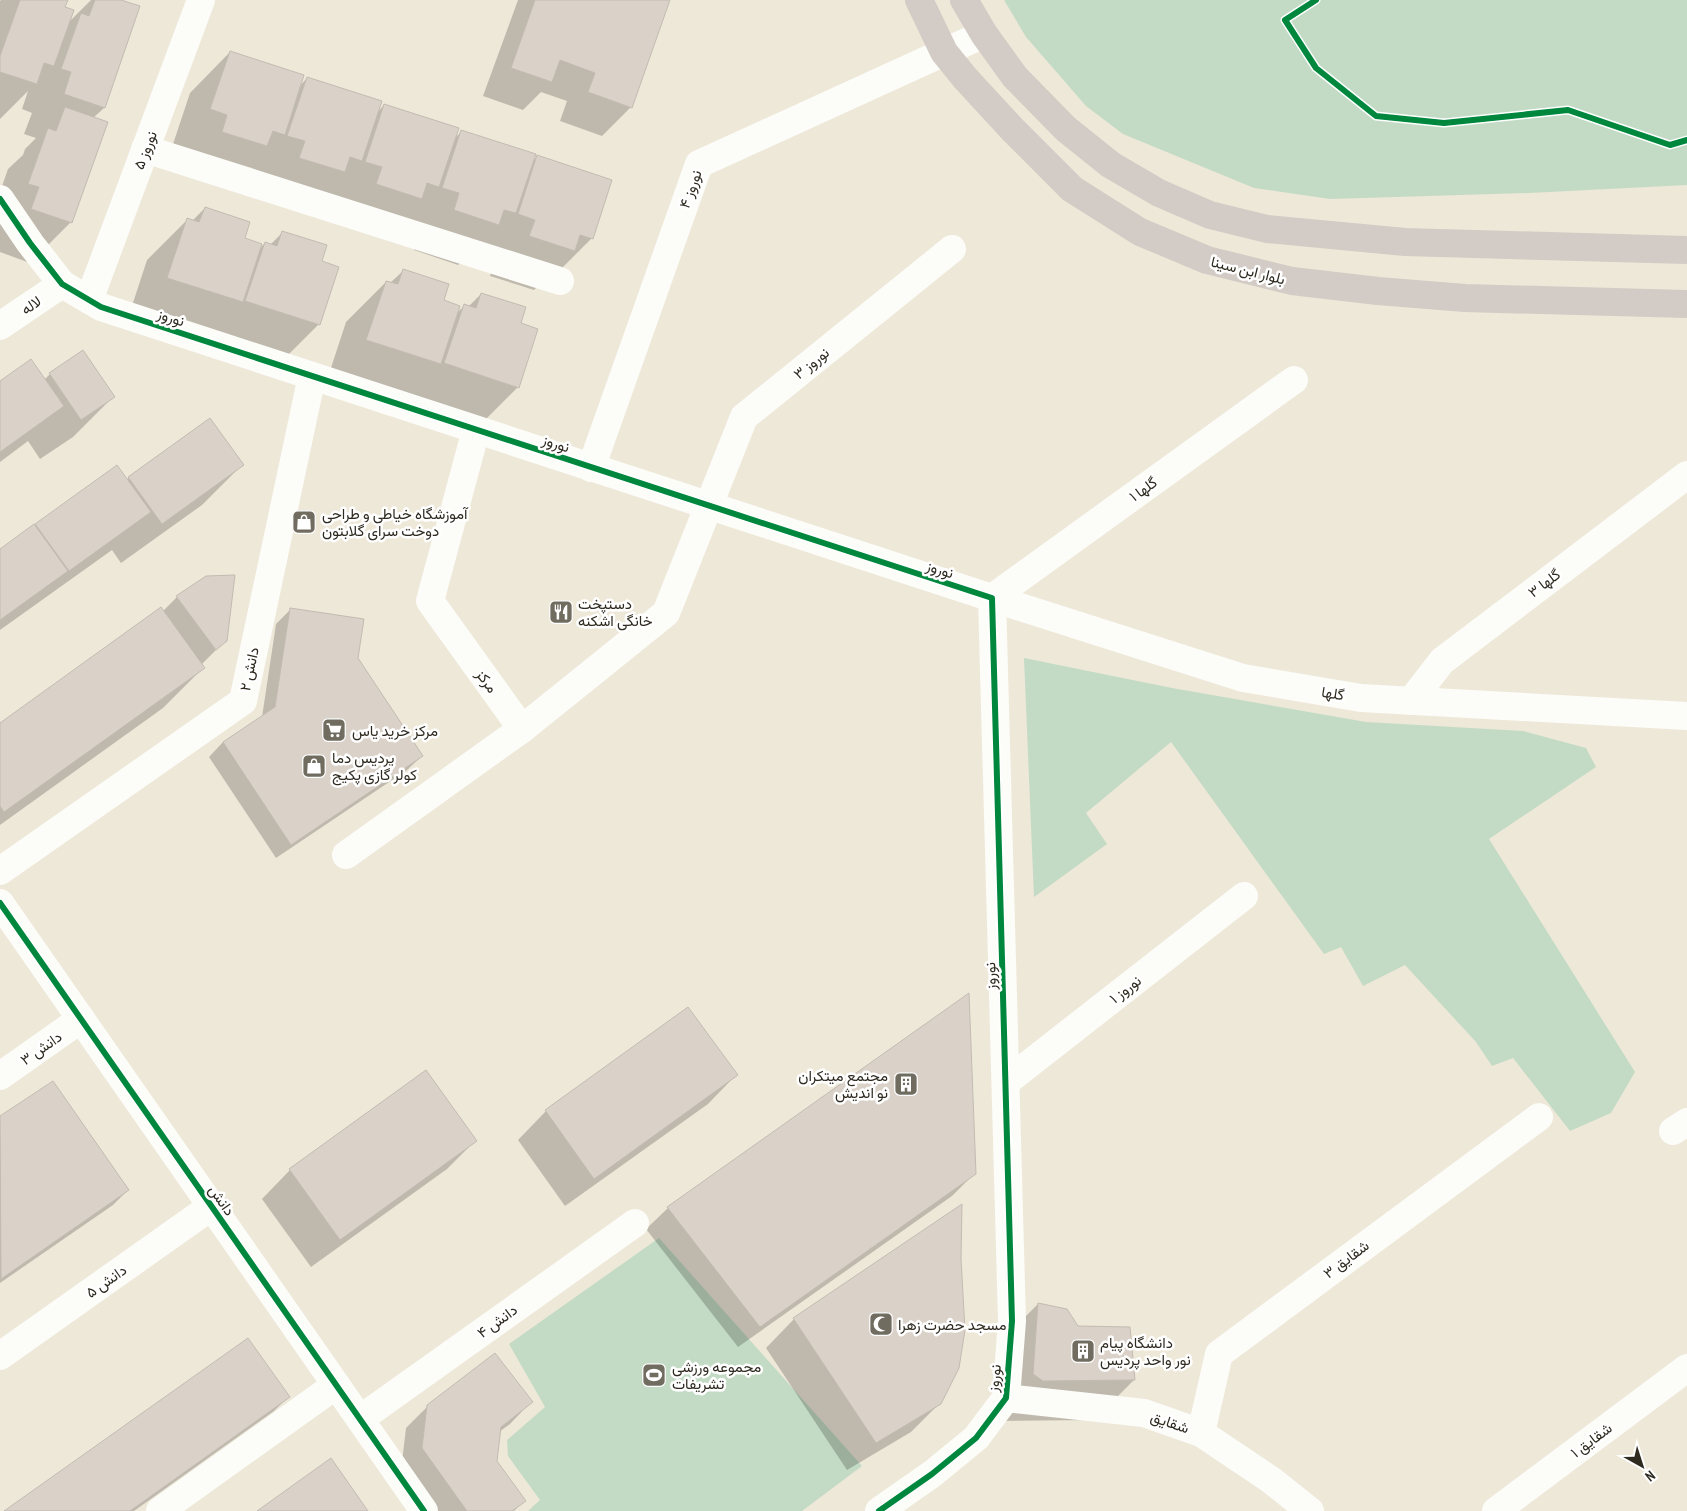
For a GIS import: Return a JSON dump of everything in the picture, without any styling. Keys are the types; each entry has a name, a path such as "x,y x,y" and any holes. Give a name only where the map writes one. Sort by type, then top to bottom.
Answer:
{"main road":[{"name":"بلوار ابن سینا","path":"920,0 944,52 1013,130 1072,189 1140,232 1207,260 1292,281 1378,291 1465,298 1687,304"},
{"path":"964,0 984,34 1015,76 1066,129 1111,165 1159,193 1210,215 1267,229 1405,242 1687,250"}],"street":[{"name":"نوروز ۵","path":"89,300 201,0"},
{"name":"نوروز ۴","path":"591,468 699,164 984,34"},
{"path":"145,149 560,281"},
{"name":"نوروز","path":"0,199 30,243 62,284 101,307 992,598 1012,1321 1006,1398 976,1438 932,1474 879,1511"},
{"name":"نوروز ۳","path":"522,729 666,613 744,418 952,249"},
{"name":"لاله","path":"0,326 62,284"},
{"name":"دانش ۲","path":"0,871 243,701 312,376"},
{"name":"گلها ۱","path":"992,598 1294,380"},
{"name":"مرکز","path":"476,430 430,601 522,729"},
{"name":"گلها ۳","path":"1411,701 1442,661 1687,475"},
{"name":"گلها","path":"992,598 1243,678 1361,698 1687,716"},
{"path":"346,855 522,729"},
{"name":"نوروز ۱","path":"1006,1082 1244,896"},
{"name":"دانش","path":"0,903 424,1511"},
{"name":"دانش ۳","path":"0,1076 81,1019"},
{"name":"شقایق ۳","path":"1201,1433 1219,1354 1538,1117"},
{"name":"دانش ۵","path":"4,1345 212,1206"},
{"name":"دانش ۴","path":"360,1419 635,1223"},
{"name":"شقایق ۱","path":"1496,1511 1687,1368"},
{"path":"160,1511 336,1385"},
{"name":"شقایق","path":"1006,1398 1144,1413 1201,1433 1271,1480 1310,1511"}],"green space":[{"path":"1004,0 1687,0 1687,185 1529,193 1330,199 1254,188 1123,134 1086,106 1026,37"},
{"path":"1024,658 1172,688 1366,722 1523,731 1586,748 1596,767 1489,839 1635,1072 1611,1113 1570,1131 1513,1058 1492,1066 1476,1042 1405,965 1363,986 1341,947 1324,954 1171,742 1086,813 1107,844 1034,897"},
{"name":"مجموعه ورزشی تشریفات","path":"659,1238 862,1466 802,1511 528,1511 540,1500 508,1456 507,1440 545,1407 509,1344"}],"building":[{"path":"20,0 68,0 65,7 74,10 54,66 44,63 37,84 0,72 0,56"},
{"path":"95,0 121,0 140,6 105,108 64,94 71,72 61,69 81,13 89,16"},
{"path":"535,0 670,0 632,108 588,92 595,73 560,60 552,82 511,68"},
{"path":"230,51 304,75 285,135 273,131 267,146 222,132 227,115 210,109"},
{"path":"307,77 382,101 362,161 350,157 345,172 299,158 305,141 287,136"},
{"path":"384,104 459,128 439,187 427,183 422,199 376,184 382,167 365,162"},
{"path":"65,107 108,122 72,223 31,209 39,187 28,184 48,128 56,131"},
{"path":"461,130 536,154 516,213 504,210 499,225 454,210 459,193 442,188"},
{"path":"537,155 612,180 593,239 580,235 575,251 529,236 535,220 518,214"},
{"path":"205,207 250,222 245,238 262,244 243,302 167,278 187,218 199,222"},
{"path":"282,231 327,245 322,261 339,267 320,325 245,301 265,242 277,246"},
{"path":"403,269 449,284 444,300 460,306 441,364 366,340 386,281 398,284"},
{"path":"481,293 526,307 521,323 538,329 519,388 444,363 464,304 476,308"},
{"path":"83,350 115,397 81,420 49,373"},
{"path":"31,359 64,406 0,452 0,381"},
{"path":"210,418 244,465 162,524 128,477"},
{"path":"117,465 151,512 69,571 35,524"},
{"path":"34,524 68,571 0,620 0,549"},
{"path":"235,575 227,641 216,650 176,596 206,576"},
{"path":"161,607 205,668 4,812 0,806 0,723"},
{"path":"290,608 364,619 358,658 423,756 291,845 223,742 275,707"},
{"name":"مجتمع میتکران نو اندیش","path":"969,993 976,1174 760,1327 667,1207"},
{"path":"688,1007 738,1075 594,1179 545,1110"},
{"path":"426,1070 477,1141 340,1240 289,1169"},
{"path":"53,1081 129,1190 1,1279 0,1116"},
{"name":"مسجد حضرت زهرا","path":"962,1204 961,1259 965,1330 959,1368 941,1404 876,1443 793,1318"},
{"name":"دانشگاه پیام نور واحد پردیس","path":"1038,1303 1067,1309 1078,1326 1130,1327 1135,1380 1043,1381 1033,1374"},
{"path":"248,1338 290,1397 130,1511 4,1511"},
{"path":"495,1353 533,1402 501,1427 497,1461 526,1501 512,1511 467,1511 422,1448 427,1405"},
{"path":"331,1458 368,1511 257,1511"}],"cycle path":[{"path":"1316,0 1285,20 1316,68 1376,116 1444,123 1568,110 1670,145 1687,140"},
{"path":"0,199 30,243 62,284 101,307 992,598 1012,1321 1006,1398 976,1438 932,1474 879,1511"},
{"path":"0,903 424,1511"}],"place":[{"name":"آموزشگاه خیاطی و طراحی دوخت سرای گلابتون","path":"304,522"},
{"name":"دستپخت خانگی اشکنه","path":"561,612"},
{"name":"مرکز خرید یاس","path":"334,730"},
{"name":"پردیس دما کولر گازی پکیج","path":"314,766"},
{"name":"مجتمع میتکران نو اندیش","path":"906,1084"},
{"name":"مسجد حضرت زهرا","path":"881,1324"},
{"name":"دانشگاه پیام نور واحد پردیس","path":"1083,1351"},
{"name":"مجموعه ورزشی تشریفات","path":"654,1375"}]}
